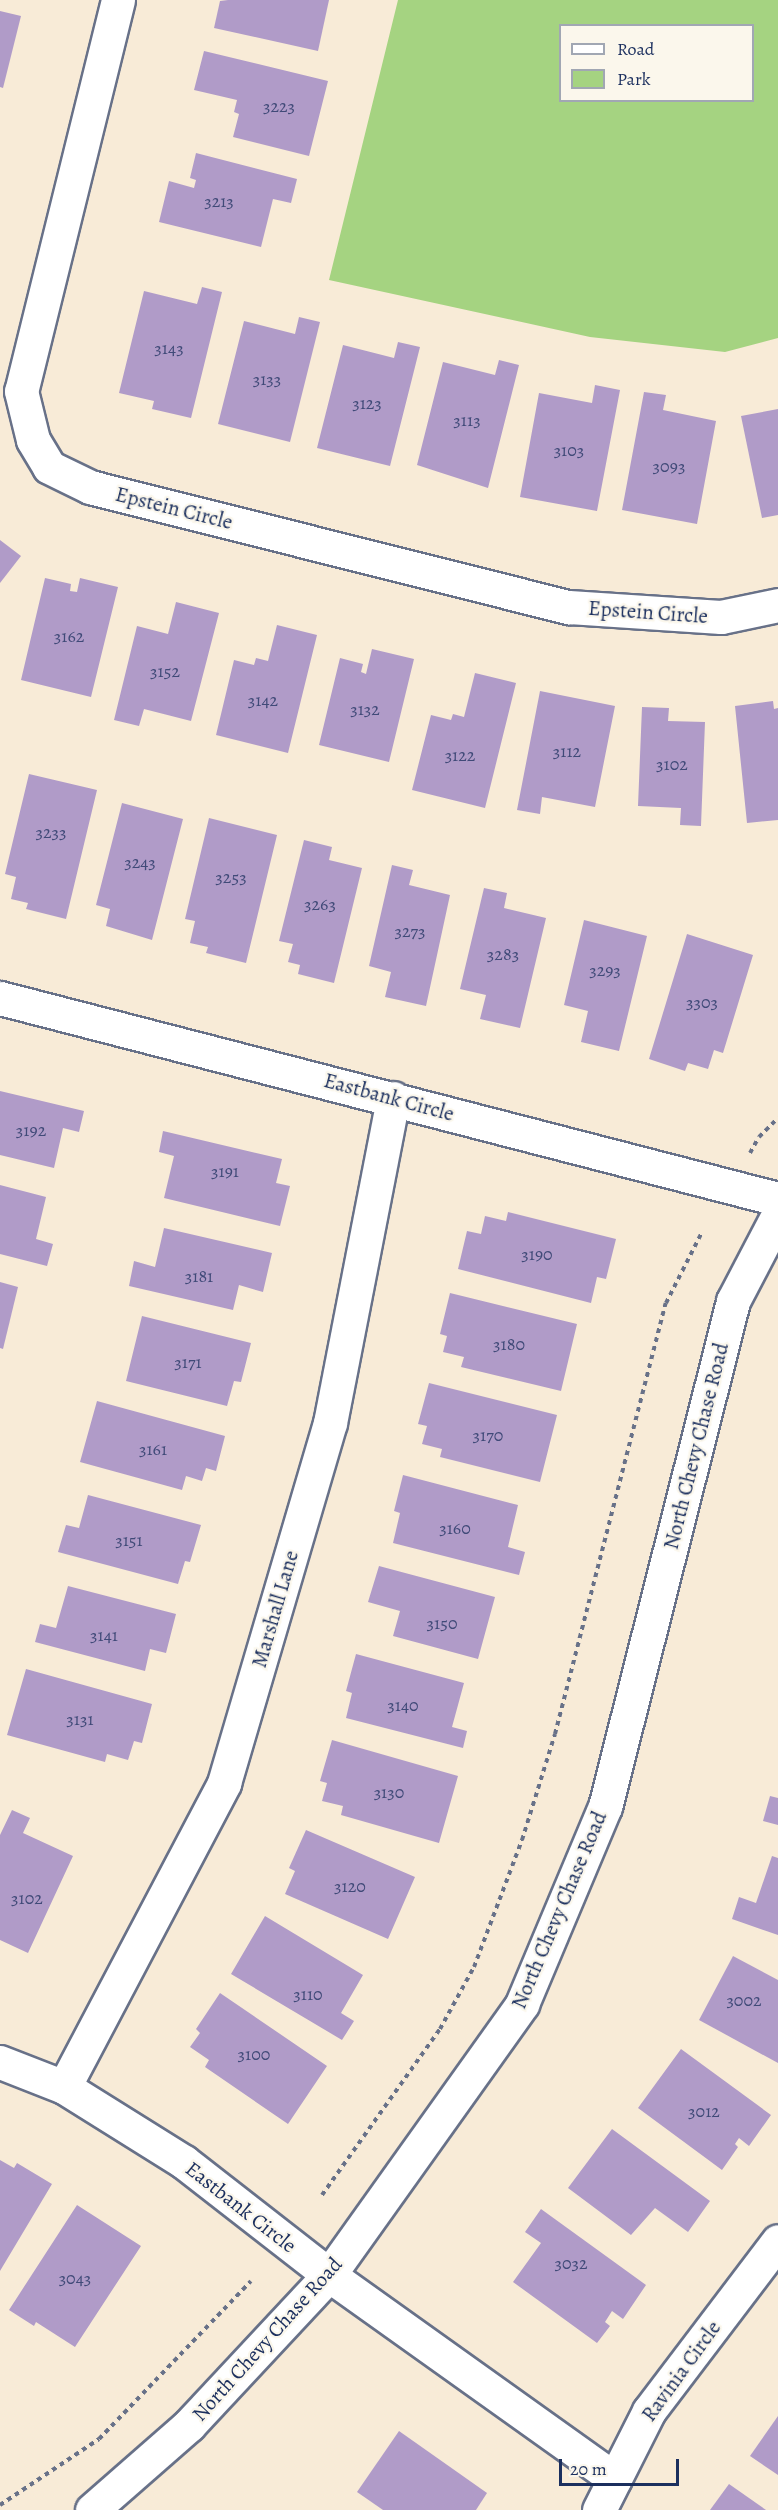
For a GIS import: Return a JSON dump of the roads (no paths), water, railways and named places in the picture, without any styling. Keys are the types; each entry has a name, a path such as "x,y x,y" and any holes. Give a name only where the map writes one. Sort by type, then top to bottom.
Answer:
{"street":[{"name":"Epstein Circle","path":"118,0 21,391 33,440 49,467 90,488 569,607 721,617 778,605"},
{"name":"Eastbank Circle","path":"0,998 778,1199"},
{"name":"Marshall Lane","path":"64,2087 224,1783 330,1423 393,1098"},
{"name":"North Chevy Chase Road","path":"92,2510 189,2425 329,2275 522,2004 604,1807 733,1301 778,1215"},
{"name":"Eastbank Circle","path":"0,2062 64,2087 184,2162 329,2275 615,2479"},
{"name":"Ravinia Circle","path":"599,2510 649,2411 778,2241"}]}
